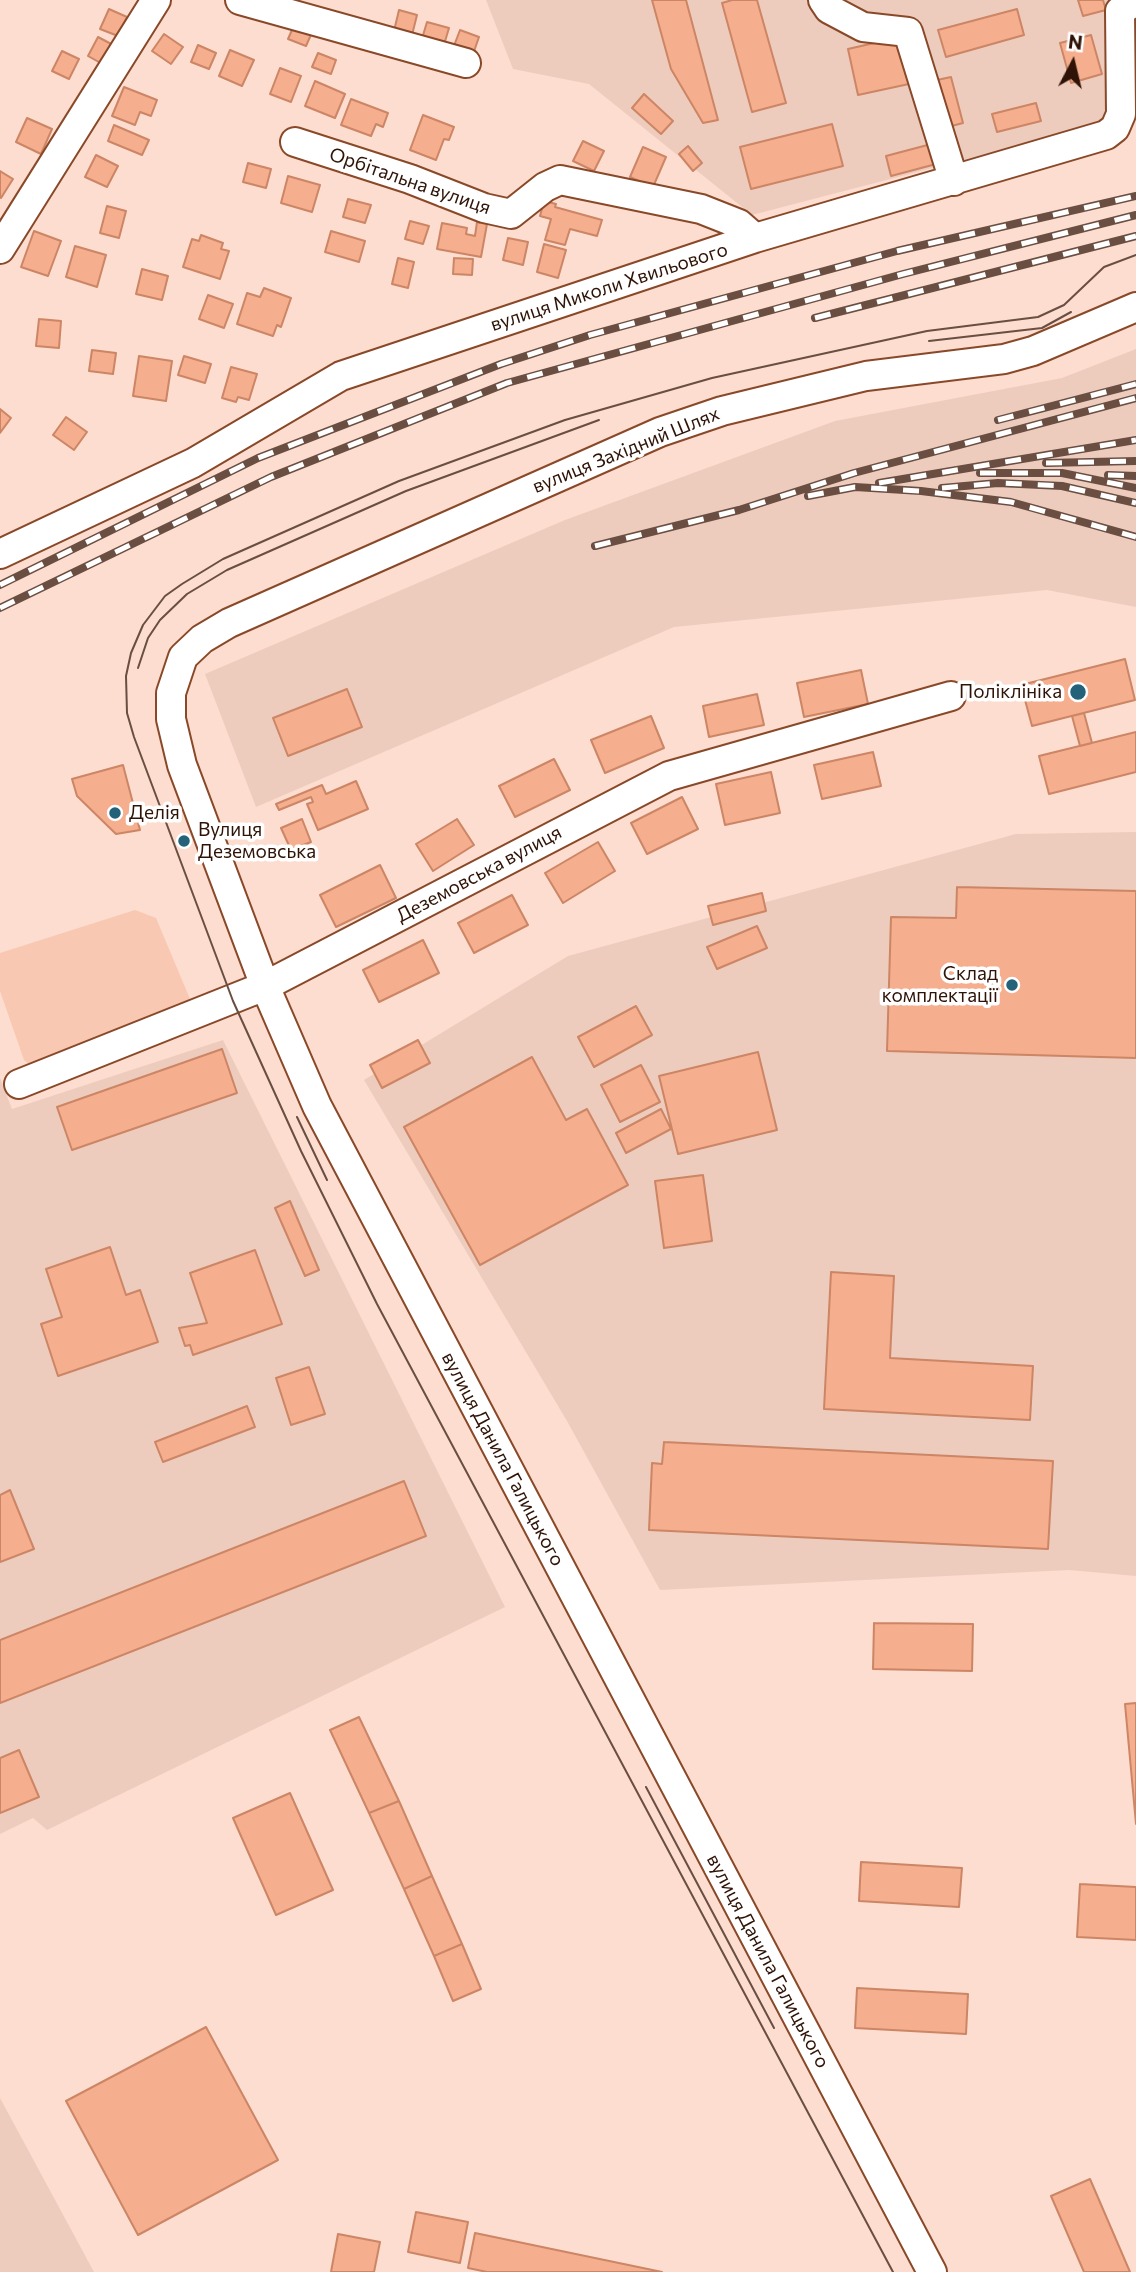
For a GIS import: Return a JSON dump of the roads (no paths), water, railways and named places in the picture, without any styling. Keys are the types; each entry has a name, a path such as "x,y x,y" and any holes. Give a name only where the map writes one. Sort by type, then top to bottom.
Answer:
{"street":[{"path":"0,249 156,0"},
{"path":"240,0 466,63"},
{"path":"823,0 829,9 863,27 908,32 954,181"},
{"path":"1106,135 1115,128 1121,114 1120,11 1136,1"},
{"name":"вулиця Миколи Хвильового","path":"0,554 193,463 341,376 755,238 1136,128"},
{"name":"Орбітальна вулиця","path":"295,142 511,214 545,187 560,180 701,209 739,224 755,238"},
{"name":"вулиця Західний Шлях","path":"215,631 244,615 660,432 722,411 866,376 1004,359 1033,351 1136,307"},
{"name":"вулиця Данила Галицького","path":"215,631 192,648 177,668 171,693 171,719 182,765 265,986 317,1106 932,2272"},
{"name":"Деземовська вулиця","path":"19,1084 265,986 669,776 951,696"}],"tram line":[{"path":"893,2272 377,1304 301,1151 233,1001 134,737 127,713 126,676 131,653 143,625 165,596 223,559 399,481 565,420 712,378 927,331 1038,317 1064,305 1104,267 1136,255"},
{"path":"929,341 1042,328 1071,312"},
{"path":"138,668 148,638 160,620 187,594 227,570 406,491 599,420"},
{"path":"297,1117 327,1180"},
{"path":"646,1787 774,2028"}],"railway":[{"path":"0,585 258,458 501,364 590,335 897,251 1136,196"},
{"path":"0,608 271,477 507,383 903,274 1136,215"},
{"path":"815,318 1136,236"},
{"path":"998,420 1136,384"},
{"path":"595,546 739,510 854,473 1136,398"},
{"path":"879,483 1136,440"},
{"path":"1046,463 1136,461"},
{"path":"980,473 1062,473 1136,488"},
{"path":"1108,475 1136,476"},
{"path":"942,488 998,483 1062,486 1136,503"},
{"path":"808,496 855,487 921,491 1011,502 1136,537"}],"place":[{"name":"Поліклініка","path":"1078,692"},
{"name":"Делія","path":"115,813"},
{"name":"Вулиця Деземовська","path":"184,841"},
{"name":"Склад комплектації","path":"1012,985"}]}
